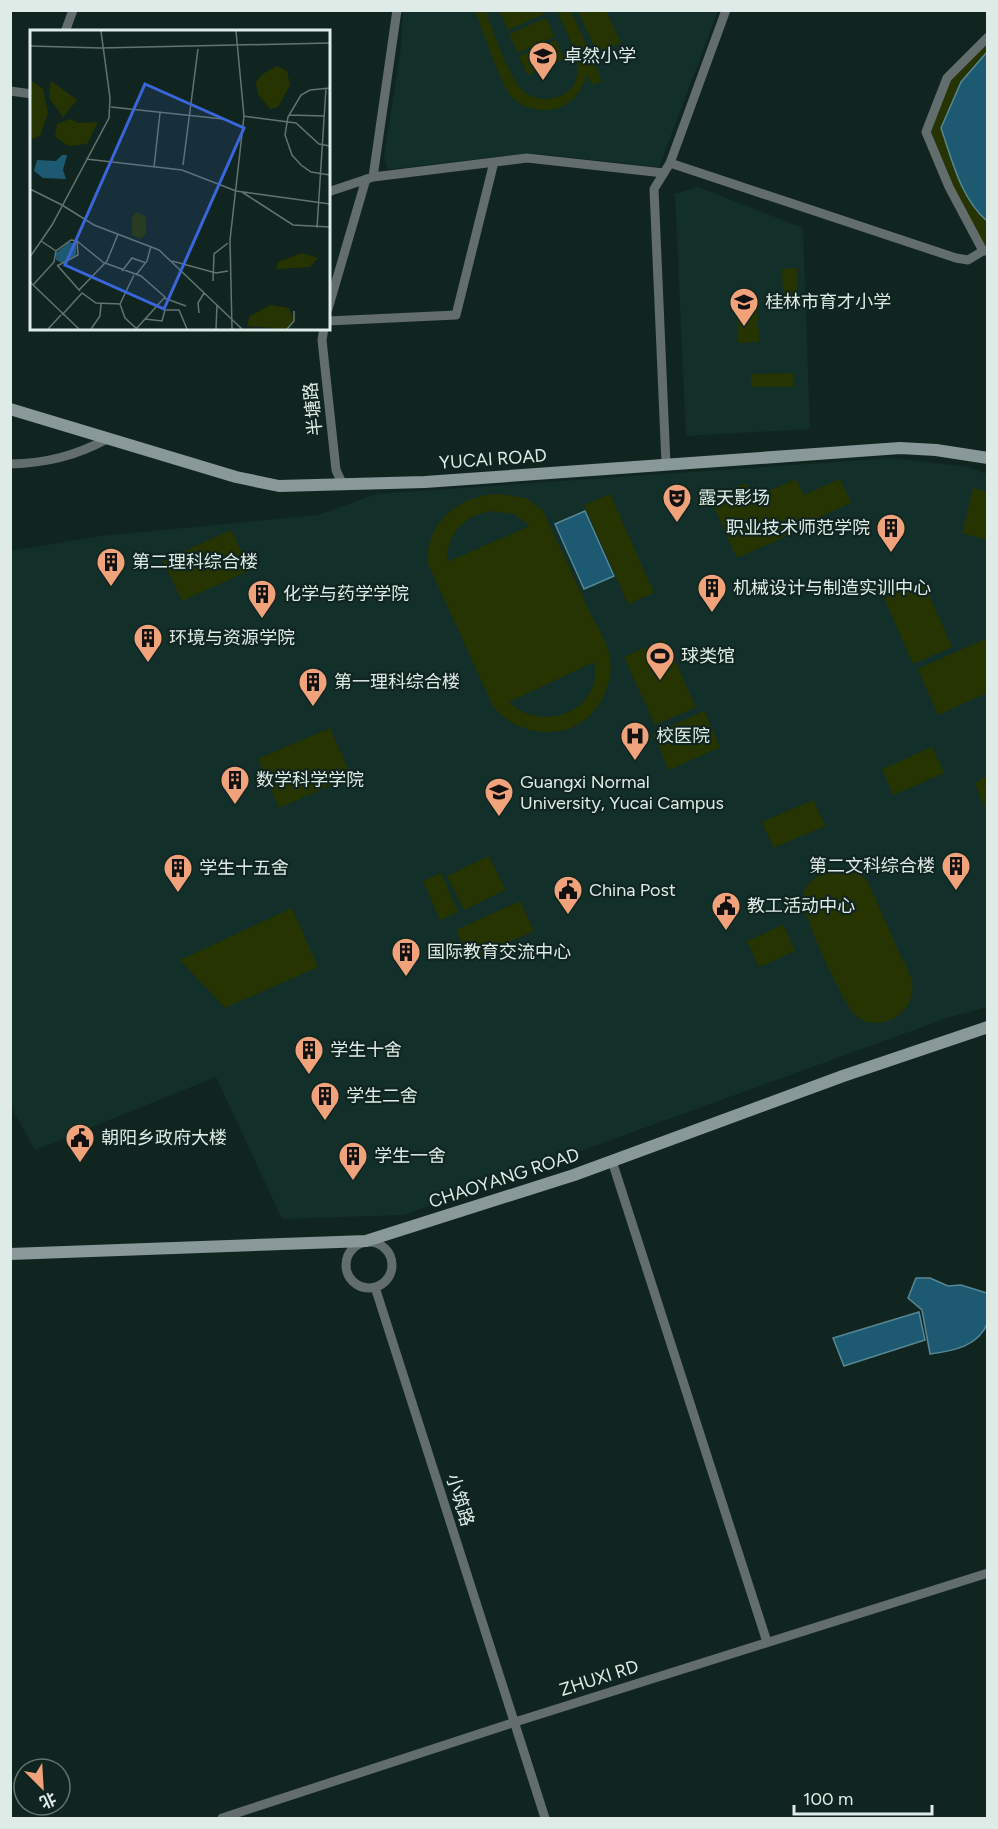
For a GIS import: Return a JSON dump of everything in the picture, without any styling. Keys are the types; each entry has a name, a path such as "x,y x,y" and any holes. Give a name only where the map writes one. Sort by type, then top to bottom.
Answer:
{"street":[{"path":"66,30 73,10"},
{"path":"330,303 369,178 397,10"},
{"path":"666,464 654,189 670,163 726,10"},
{"path":"670,163 956,258 968,260 986,251 950,187 926,132 948,78 987,37"},
{"path":"10,91 30,94"},
{"path":"330,191 369,178 527,158 664,173"},
{"path":"330,321 456,315 494,162"},
{"name":"半塘路","path":"324,330 321,340 336,470 343,485"},
{"name":"YUCAI ROAD","path":"10,409 257,483 279,486 343,485 900,448 936,450 987,458"},
{"path":"10,464 43,463 69,456 107,439"},
{"name":"CHAOYANG ROAD","path":"10,1254 366,1241 612,1161 886,1061 987,1027"},
{"path":"612,1161 767,1642"},
{"path":"366,1241 381,1244 391,1256 393,1264 388,1279 375,1287 360,1287 354,1283 346,1270 348,1254 358,1244 366,1241"},
{"name":"小筑路","path":"375,1287 512,1723 545,1818"},
{"name":"ZHUXI RD","path":"222,1818 512,1723 987,1573"}],"shaded area":[{"name":"卓然小学","path":"403,11 718,11 659,167 531,153 392,169 387,168 384,156 401,48"},
{"name":"桂林市育才小学","path":"698,187 803,228 810,429 686,436 675,194"},
{"name":"Guangxi Normal University, Yucai Campus","path":"893,458 968,467 987,474 987,1007 950,1017 404,1215 282,1219 216,1077 35,1150 10,1105 11,551 101,536 318,515 377,494"}],"green space":[{"path":"475,11 486,11 507,65 518,85 530,95 542,99 554,98 567,92 575,83 576,59 557,11 571,11 602,81 592,85 587,74 582,86 571,101 554,109 543,110 520,104 511,96 502,80"},
{"path":"542,11 544,14 508,30 500,12"},
{"path":"578,11 606,11 621,43 597,53"},
{"path":"546,18 554,37 518,53 509,34"},
{"path":"987,37 987,251 983,251 926,132 947,78"},
{"path":"556,40 564,59 528,75 519,56"},
{"path":"797,268 797,298 783,298 782,269"},
{"path":"757,308 759,342 738,343 736,309"},
{"path":"793,373 793,387 751,387 751,374"},
{"path":"796,479 804,495 840,479 851,503 813,520 814,524 737,558 710,498 745,483 753,498"},
{"path":"973,488 987,492 987,540 962,533"},
{"path":"500,494 526,498 543,511 606,645 611,669 605,694 591,715 570,728 540,732 514,724 499,713 493,706 428,564 428,549 438,524 459,505 485,495","holes":["492,511 514,514 530,526 447,562 450,542 459,527 473,517","594,662 595,679 590,693 568,712 553,717 538,716 523,712 509,702"]},
{"path":"610,494 654,593 628,604 584,505"},
{"path":"231,530 250,570 182,601 163,561"},
{"path":"923,581 952,647 913,664 884,598"},
{"path":"987,638 987,693 938,715 918,669"},
{"name":"球类馆","path":"665,639 696,707 655,725 624,657"},
{"path":"704,711 720,747 669,770 653,734"},
{"path":"330,728 351,776 279,808 258,759"},
{"path":"932,747 944,773 893,795 882,769"},
{"path":"987,775 987,812 975,784"},
{"path":"813,800 825,826 774,848 762,822"},
{"path":"489,856 505,890 464,910 447,876"},
{"path":"835,869 857,873 867,880 911,978 912,992 909,1002 896,1017 887,1021 867,1022 857,1017 851,1010 834,980 804,907 804,892 810,882 819,875"},
{"path":"441,873 458,912 440,920 423,881"},
{"path":"520,901 534,931 469,960 456,930"},
{"path":"292,908 318,967 225,1008 180,960"},
{"path":"783,925 795,951 759,967 747,941"}],"water":[{"path":"987,52 988,221 970,202 941,128 961,82"},
{"path":"585,511 614,576 584,589 555,524"},
{"path":"916,1278 930,1278 948,1286 961,1285 987,1293 988,1322 979,1337 957,1349 930,1354 922,1310 908,1298"},
{"path":"919,1312 925,1340 844,1366 833,1338"}],"place":[{"name":"卓然小学","path":"543,82"},
{"name":"桂林市育才小学","path":"744,328"},
{"name":"露天影场","path":"677,524"},
{"name":"职业技术师范学院","path":"891,554"},
{"name":"第二理科综合楼","path":"111,588"},
{"name":"机械设计与制造实训中心","path":"712,614"},
{"name":"化学与药学学院","path":"262,620"},
{"name":"环境与资源学院","path":"148,664"},
{"name":"球类馆","path":"660,682"},
{"name":"第一理科综合楼","path":"313,708"},
{"name":"校医院","path":"635,762"},
{"name":"数学科学学院","path":"235,806"},
{"name":"Guangxi Normal University, Yucai Campus","path":"499,818"},
{"name":"第二文科综合楼","path":"956,892"},
{"name":"学生十五舍","path":"178,894"},
{"name":"China Post","path":"568,916"},
{"name":"教工活动中心","path":"726,932"},
{"name":"国际教育交流中心","path":"406,978"},
{"name":"学生十舍","path":"309,1076"},
{"name":"学生二舍","path":"325,1122"},
{"name":"朝阳乡政府大楼","path":"80,1164"},
{"name":"学生一舍","path":"353,1182"}]}
